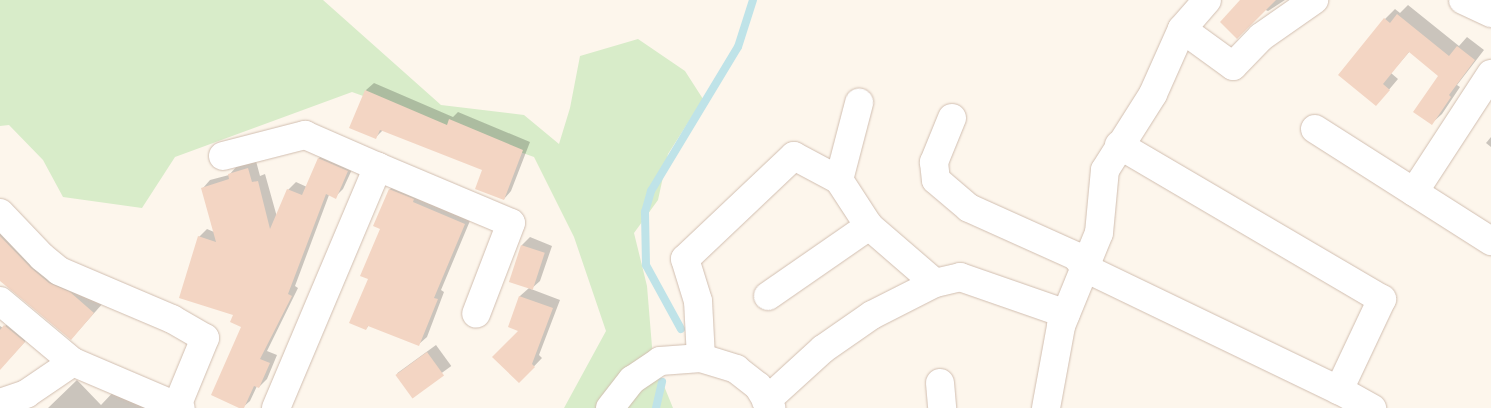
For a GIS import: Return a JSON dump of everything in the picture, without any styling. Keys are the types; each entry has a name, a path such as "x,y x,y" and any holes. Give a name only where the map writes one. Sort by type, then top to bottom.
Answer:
{"street":[{"path":"1048,407 1061,326 1099,233 1105,170 1119,145 1153,94 1182,29 1207,0"},
{"path":"1182,29 1233,66 1261,37 1314,0"},
{"path":"1463,0 1491,12"},
{"path":"1414,192 1491,74"},
{"path":"839,180 859,102"},
{"path":"952,118 934,162 936,180 970,208 1076,256 1085,268 1339,390 1372,408"},
{"path":"1315,129 1491,241"},
{"path":"223,156 305,135 511,223 476,314"},
{"path":"1119,145 1382,299 1339,390"},
{"path":"701,358 698,301 685,259 794,156 839,180 869,226 935,283"},
{"path":"276,408 378,167"},
{"path":"0,212 42,258 59,272 172,319 204,338 179,407 73,362 0,301"},
{"path":"768,296 869,226"},
{"path":"610,408 632,380 660,361 701,358 736,368 758,386 768,404 823,349 864,321 935,283 960,277 1066,314"},
{"path":"8,404 73,362"}],"green space":[{"path":"0,0 323,0 441,105 524,115 559,144 570,108 580,56 638,39 685,71 703,99 668,154 658,200 634,233 647,286 653,359 673,408 564,408 606,331 574,237 534,157 352,92 175,157 142,208 63,197 43,160 9,125 0,126"}],"building":[{"path":"1240,0 1276,0 1237,39 1220,22"},
{"path":"1397,14 1449,56 1457,46 1475,60 1449,95 1451,97 1432,125 1413,112 1438,76 1409,52 1383,84 1390,90 1376,106 1338,75 1384,18 1390,23"},
{"path":"365,90 447,125 449,119 523,150 504,200 475,189 482,170 380,130 376,139 349,128"},
{"path":"318,158 348,171 336,199 326,194 288,294 292,296 260,359 270,363 259,388 254,386 244,408 239,408 211,395 241,327 230,322 233,315 179,298 198,236 216,242 201,188 229,179 228,174 248,168 252,182 258,181 270,229 287,189 302,195"},
{"path":"389,189 414,199 413,202 465,224 434,298 438,299 419,346 368,326 366,330 349,323 368,279 360,276 380,229 373,226"},
{"path":"0,236 31,268 49,283 70,292 94,313 71,340 0,281"},
{"path":"521,245 545,253 533,290 509,282"},
{"path":"519,296 553,308 532,364 535,367 519,383 492,357 518,331 508,327"},
{"path":"4,325 25,342 0,370 0,330"},
{"path":"427,352 444,375 412,398 395,375"}],"waterway":[{"path":"681,329 646,265 645,212 651,191 738,47 753,0"},
{"path":"656,408 662,382"}]}
